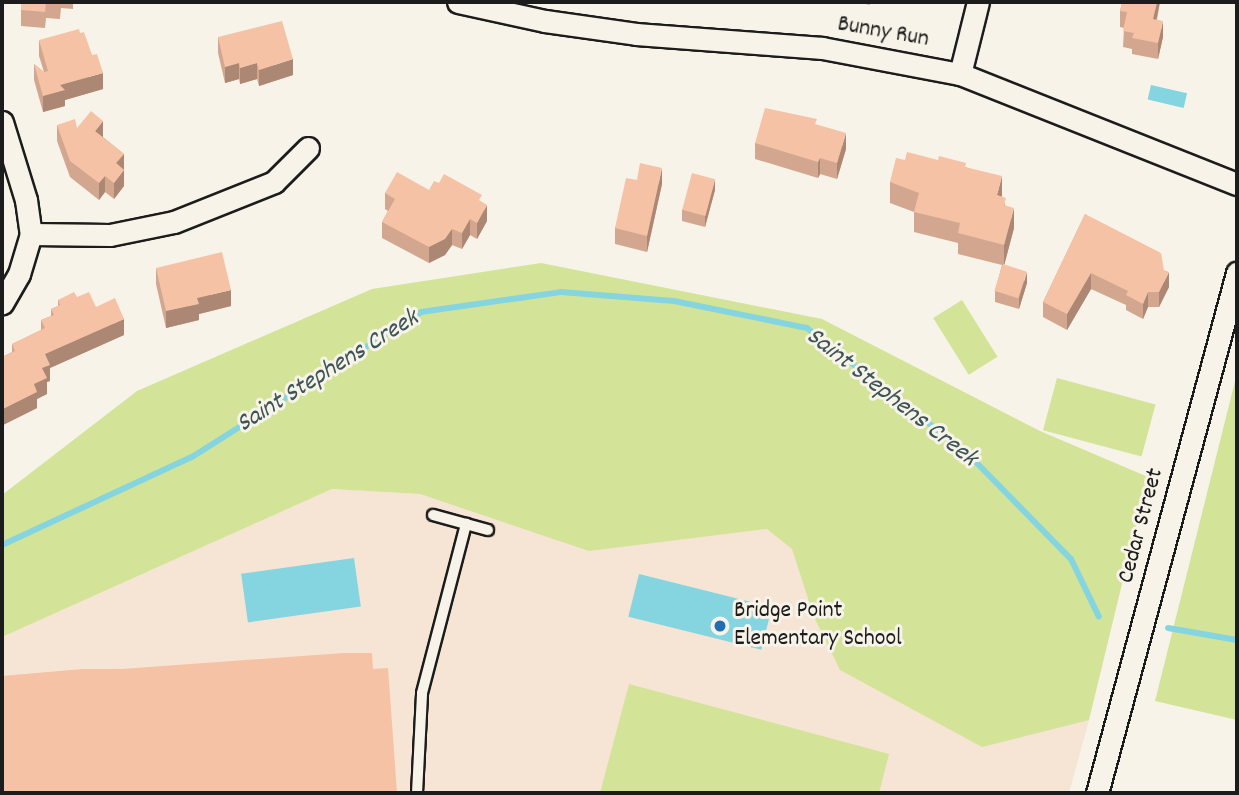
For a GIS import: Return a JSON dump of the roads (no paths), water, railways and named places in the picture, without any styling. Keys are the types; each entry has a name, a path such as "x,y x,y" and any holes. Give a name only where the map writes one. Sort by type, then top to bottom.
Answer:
{"street":[{"name":"Bunny Run","path":"458,2 545,21 636,34 822,48 960,74 1237,184"},
{"path":"960,74 978,2"},
{"path":"2,122 26,200 31,234 19,274 2,304"},
{"path":"31,234 110,235 174,222 274,182 308,148"},
{"name":"Cedar Street","path":"1097,793 1237,273"}],"lane":[{"path":"433,515 488,530"},
{"path":"417,793 422,693 466,524"}],"water":[{"path":"1151,85 1187,93 1184,108 1148,100"},
{"path":"354,558 361,607 248,622 241,574"},
{"path":"639,574 772,607 761,650 628,617"}],"waterway":[{"name":"Saint Stephens Creek","path":"2,545 192,457 421,312 561,292 674,301 807,328 970,456 1071,559 1099,617"},
{"name":"Saint Stephens Creek","path":"1168,628 1237,640"}],"place":[{"name":"Bridge Point Elementary School","path":"720,626"}]}
